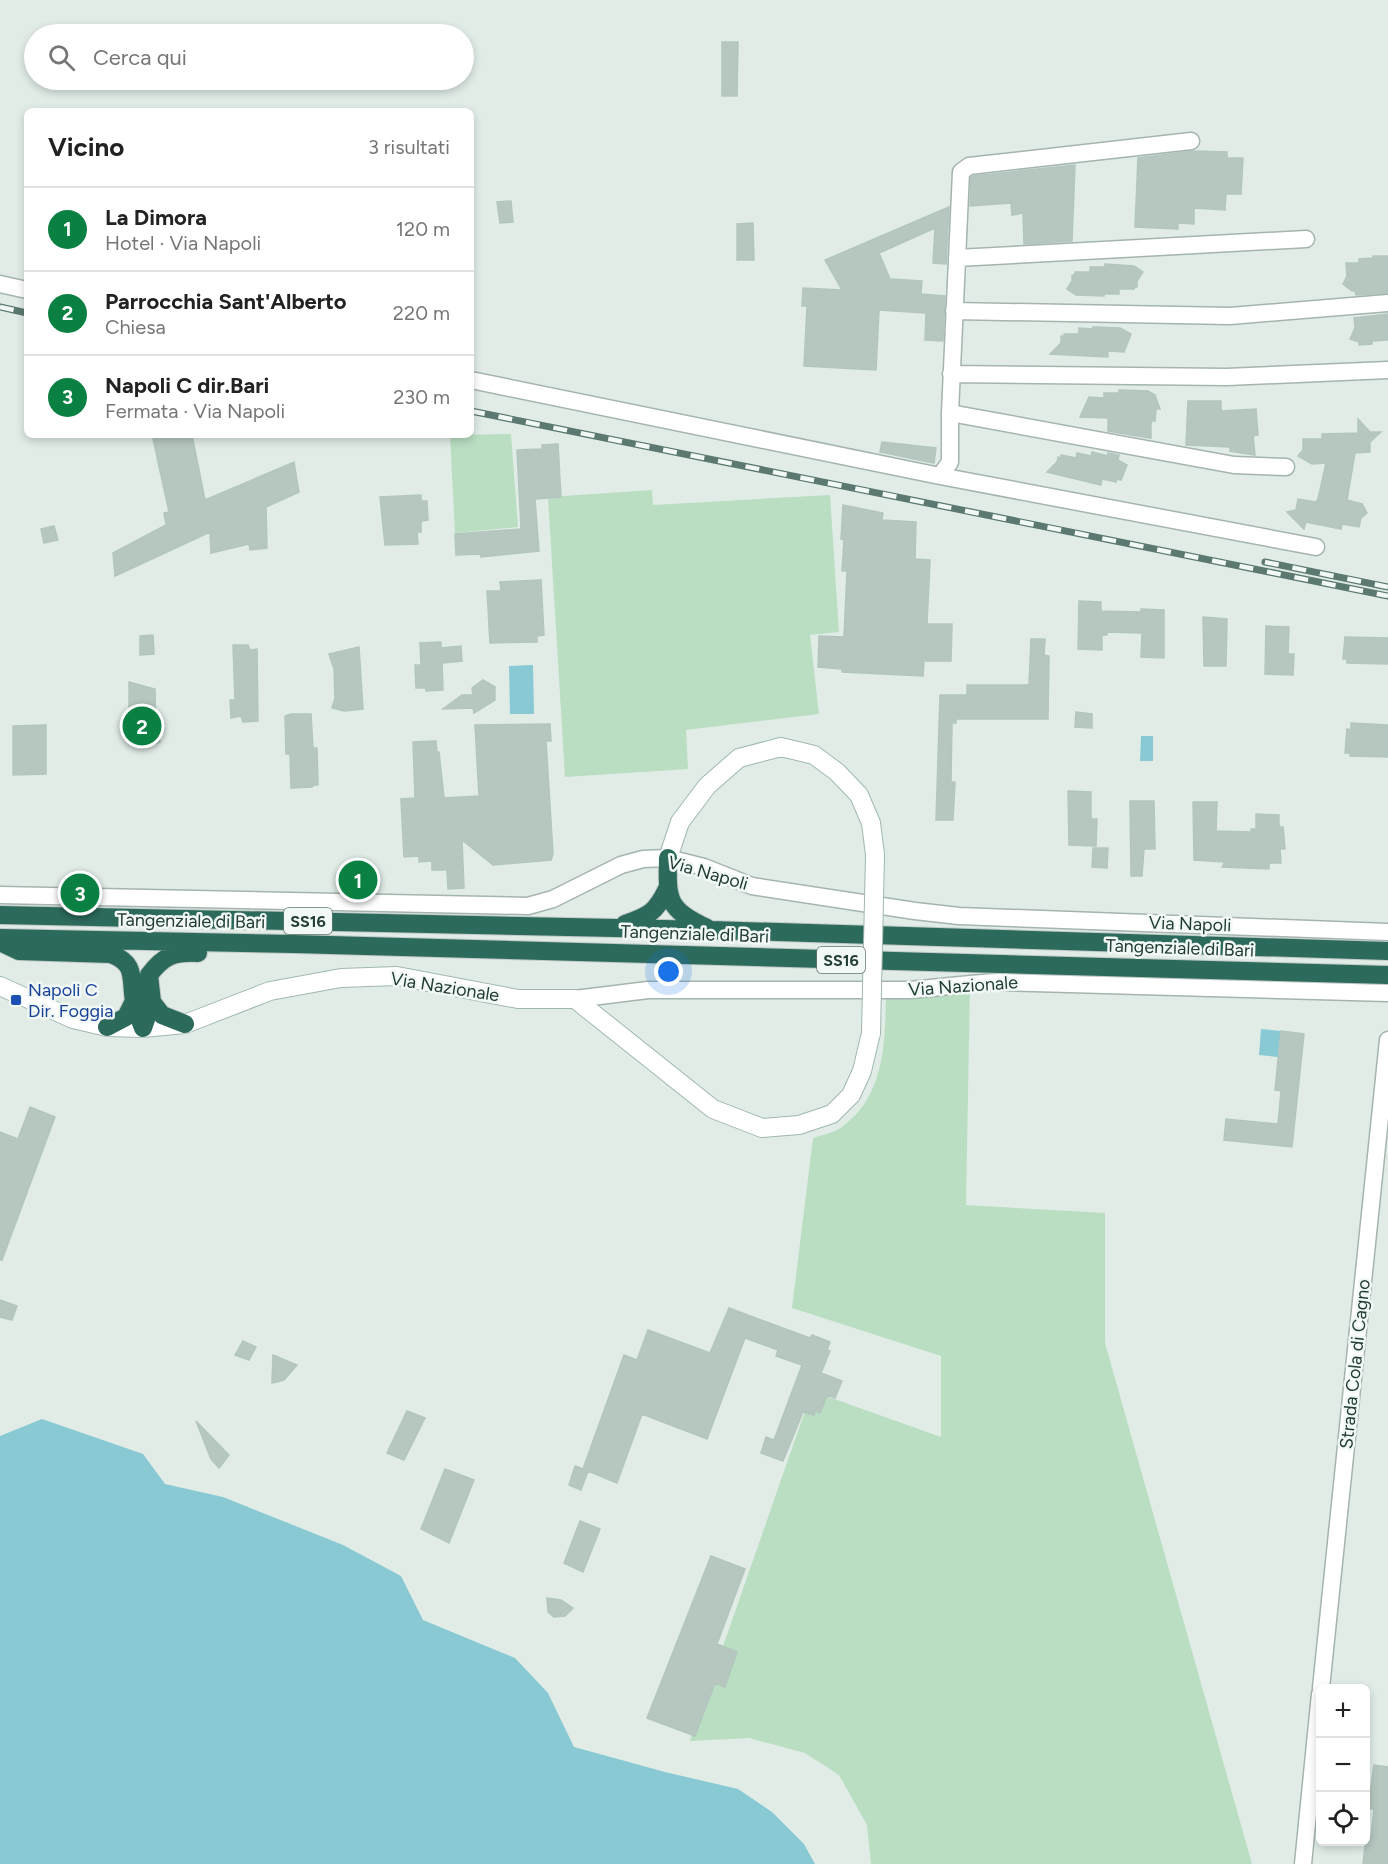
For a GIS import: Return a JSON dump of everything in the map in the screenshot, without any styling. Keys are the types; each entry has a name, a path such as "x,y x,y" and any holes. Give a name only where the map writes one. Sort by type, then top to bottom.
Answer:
{"highway":[{"path":"668,858 667,889 673,905 685,918 711,930"},
{"path":"615,928 646,917 659,906 667,889"},
{"name":"Tangenziale di Bari","path":"0,915 711,930 1388,951"},
{"path":"0,940 19,951 111,954 121,958 133,975 134,1001 143,1028"},
{"name":"Tangenziale di Bari","path":"0,940 294,944 1388,975"},
{"path":"143,1028 152,1002 149,975 159,961 179,952 250,954 294,944"},
{"path":"107,1027 126,1017 134,1001"},
{"path":"152,1002 162,1015 185,1024"}],"street":[{"path":"940,476 950,462 951,374 961,172 969,166 1191,141"},
{"path":"957,258 1306,239"},
{"path":"0,284 24,289"},
{"path":"954,311 1230,316 1388,303"},
{"path":"951,374 1227,377 1388,370"},
{"path":"474,381 940,476 1316,547"},
{"path":"950,413 1234,465 1286,467"},
{"path":"575,999 713,1109 762,1128 799,1125 832,1114 851,1095 862,1071 871,1033 875,855 872,823 859,795 837,772 814,755 781,747 739,758 706,786 680,822 668,858"},
{"name":"Via Napoli","path":"0,895 528,906 553,900 621,865 644,859 668,858 704,867 752,886 959,916 1388,932"},
{"name":"Via Nazionale","path":"107,1027 143,1028 185,1024 270,991 341,978 397,976 518,999 575,999 648,990 909,990 935,989 966,983 998,982 1388,993"},
{"path":"0,986 73,1019 107,1027"},
{"name":"Strada Cola di Cagno","path":"1322,1684 1388,1040"},
{"path":"1303,1864 1316,1734"}],"green space":[{"path":"511,434 518,527 455,533 450,438 474,438 474,435"},
{"path":"652,490 653,505 830,495 839,632 810,635 819,714 686,730 688,769 565,777 548,497"},
{"path":"886,984 970,984 966,1205 1105,1213 1105,1343 1252,1864 871,1864 867,1825 839,1775 805,1753 749,1738 690,1741 812,1391 941,1437 941,1356 792,1308 813,1138 839,1129 867,1100 881,1064"}],"water":[{"path":"533,665 534,714 510,714 509,666"},
{"path":"1141,736 1153,736 1153,761 1140,761"},
{"path":"1261,1029 1281,1031 1278,1057 1259,1055"},
{"path":"42,1419 143,1454 165,1484 223,1497 343,1545 401,1576 423,1620 515,1658 548,1693 574,1747 738,1789 772,1812 804,1844 815,1864 0,1864 0,1436"}],"building":[{"path":"722,42 738,42 737,96 722,96"},
{"path":"1193,151 1227,152 1227,158 1243,158 1241,194 1226,194 1225,210 1194,208 1194,224 1178,223 1178,229 1135,227 1138,158"},
{"path":"1075,165 1072,241 1024,244 1023,213 1012,215 1011,203 970,206 971,177 973,176"},
{"path":"511,201 513,222 500,223 497,202"},
{"path":"949,207 946,264 933,263 935,228 879,253 890,279 922,281 921,294 945,296 943,341 925,340 926,313 879,310 876,370 804,366 807,306 802,306 803,288 842,290 825,260"},
{"path":"753,223 754,260 737,260 737,224"},
{"path":"1373,256 1388,256 1388,293 1356,295 1355,291 1343,284 1347,276 1346,263 1359,263 1359,259 1373,258"},
{"path":"1105,264 1134,266 1143,272 1137,281 1137,287 1119,289 1119,294 1104,294 1104,296 1076,295 1067,289 1075,272 1090,272 1090,267 1105,267"},
{"path":"1388,314 1388,340 1359,345 1359,342 1350,339 1355,328 1354,318"},
{"path":"1093,327 1120,328 1131,334 1124,352 1108,351 1108,357 1050,354 1061,343 1061,336 1064,334 1079,334 1079,328 1094,329"},
{"path":"1119,390 1148,391 1155,395 1160,409 1156,409 1155,421 1151,421 1151,438 1108,431 1108,418 1080,417 1089,397 1104,398 1104,393 1119,393"},
{"path":"1188,401 1221,401 1221,411 1256,409 1258,435 1253,436 1255,455 1230,451 1230,447 1186,445"},
{"path":"1358,419 1370,432 1381,432 1370,442 1370,452 1355,453 1347,500 1362,504 1367,513 1361,518 1359,527 1342,524 1341,529 1306,522 1304,529 1287,512 1296,510 1298,499 1316,502 1326,463 1312,464 1298,456 1303,450 1303,439 1322,439 1322,434 1358,433"},
{"path":"193,438 205,500 294,462 299,492 266,507 267,548 250,550 249,544 211,553 210,532 115,576 113,553 166,525 164,513 169,512 153,439"},
{"path":"882,442 936,448 934,463 880,452"},
{"path":"558,444 561,497 535,499 539,551 481,557 480,554 456,555 455,534 521,529 517,450 542,449 542,445"},
{"path":"1092,452 1108,456 1108,453 1119,455 1118,460 1127,465 1121,480 1117,479 1116,482 1102,479 1101,485 1047,472 1057,462 1058,457 1061,458 1061,455 1076,458 1077,453 1091,456"},
{"path":"421,495 421,501 427,501 428,520 421,521 421,532 417,532 418,544 385,545 380,497"},
{"path":"843,505 883,513 882,520 916,522 915,559 930,560 927,624 952,624 951,661 924,661 923,676 842,672 842,669 818,667 819,636 844,637 847,571 842,571"},
{"path":"54,526 58,540 44,543 41,529"},
{"path":"541,580 544,635 537,636 537,642 490,643 487,591 501,591 500,582"},
{"path":"1079,601 1101,602 1101,611 1164,610 1164,658 1141,657 1142,633 1107,632 1107,635 1102,635 1102,650 1078,649"},
{"path":"1203,617 1227,619 1226,666 1204,666"},
{"path":"1266,626 1289,627 1288,654 1294,654 1293,675 1265,674"},
{"path":"153,635 154,654 140,655 140,636"},
{"path":"1345,637 1388,638 1388,664 1347,663 1347,659 1343,659"},
{"path":"1031,639 1045,639 1044,655 1049,656 1048,719 956,719 956,723 952,723 951,782 955,782 953,820 936,820 940,695 967,695 967,685 1029,685"},
{"path":"441,642 441,648 461,646 462,661 442,663 443,690 426,691 426,688 416,688 415,665 421,665 420,643"},
{"path":"233,645 248,645 250,650 257,649 258,721 243,722 241,716 231,718 230,700 235,700"},
{"path":"359,647 363,709 344,711 332,708 335,698 334,669 329,654"},
{"path":"483,680 495,687 495,700 474,713 473,708 443,709 462,695 473,695 472,688"},
{"path":"129,682 155,689 156,732 160,742 148,746 147,744 129,744"},
{"path":"1076,712 1092,714 1092,728 1075,727"},
{"path":"311,714 313,748 317,748 318,785 312,787 291,788 290,754 286,754 285,716"},
{"path":"1351,723 1388,725 1388,757 1350,756 1350,753 1345,753 1347,729 1351,730"},
{"path":"550,724 551,741 546,741 553,854 551,860 493,865 462,840 464,888 448,889 447,870 432,870 432,861 419,862 419,856 404,857 401,799 415,798 413,742 436,741 444,798 479,796 475,725"},
{"path":"46,725 46,774 13,775 13,726"},
{"path":"1068,791 1091,792 1091,819 1097,819 1096,846 1069,845"},
{"path":"1130,801 1154,801 1155,849 1144,849 1142,876 1131,876"},
{"path":"1193,802 1217,802 1216,831 1251,832 1251,829 1256,829 1256,814 1279,815 1279,827 1283,827 1285,849 1280,849 1281,863 1269,863 1269,869 1222,867 1225,862 1194,860"},
{"path":"1093,848 1108,848 1107,868 1092,867"},
{"path":"1281,1031 1304,1034 1292,1147 1224,1140 1226,1119 1278,1124 1281,1091 1275,1090"},
{"path":"30,1107 55,1117 2,1260 0,1260 0,1132 18,1139"},
{"path":"0,1300 17,1306 12,1320 0,1317"},
{"path":"729,1308 810,1338 812,1335 830,1342 827,1350 830,1351 821,1373 842,1381 835,1398 827,1395 820,1413 815,1411 814,1415 803,1412 783,1461 761,1453 766,1437 774,1440 802,1365 776,1356 778,1350 745,1338 707,1439 642,1414 617,1483 588,1471 581,1490 569,1485 575,1466 583,1469 624,1355 637,1360 648,1330 710,1353"},
{"path":"243,1341 256,1347 249,1360 235,1355"},
{"path":"273,1355 297,1365 284,1380 272,1383"},
{"path":"407,1411 425,1418 404,1460 387,1453"},
{"path":"196,1421 229,1455 219,1468 211,1459"},
{"path":"445,1469 474,1480 449,1543 421,1529"},
{"path":"580,1521 600,1529 583,1572 564,1563"},
{"path":"711,1556 745,1569 717,1644 737,1652 725,1687 715,1683 695,1736 647,1718"},
{"path":"547,1598 561,1600 573,1608 565,1616 554,1617 548,1612"},
{"path":"1374,1765 1388,1767 1388,1864 1363,1863 1365,1846 1370,1846 1374,1809 1370,1809"}],"railway":[{"path":"0,307 24,312"},
{"path":"474,412 1388,596"},
{"path":"1265,562 1388,587"}],"place":[{"name":"Parrocchia Sant'Alberto","path":"142,726"},
{"name":"La Dimora","path":"358,880"},
{"name":"Napoli C dir.Bari","path":"80,893"},
{"name":"Napoli C Dir. Foggia","path":"16,1000"}]}
